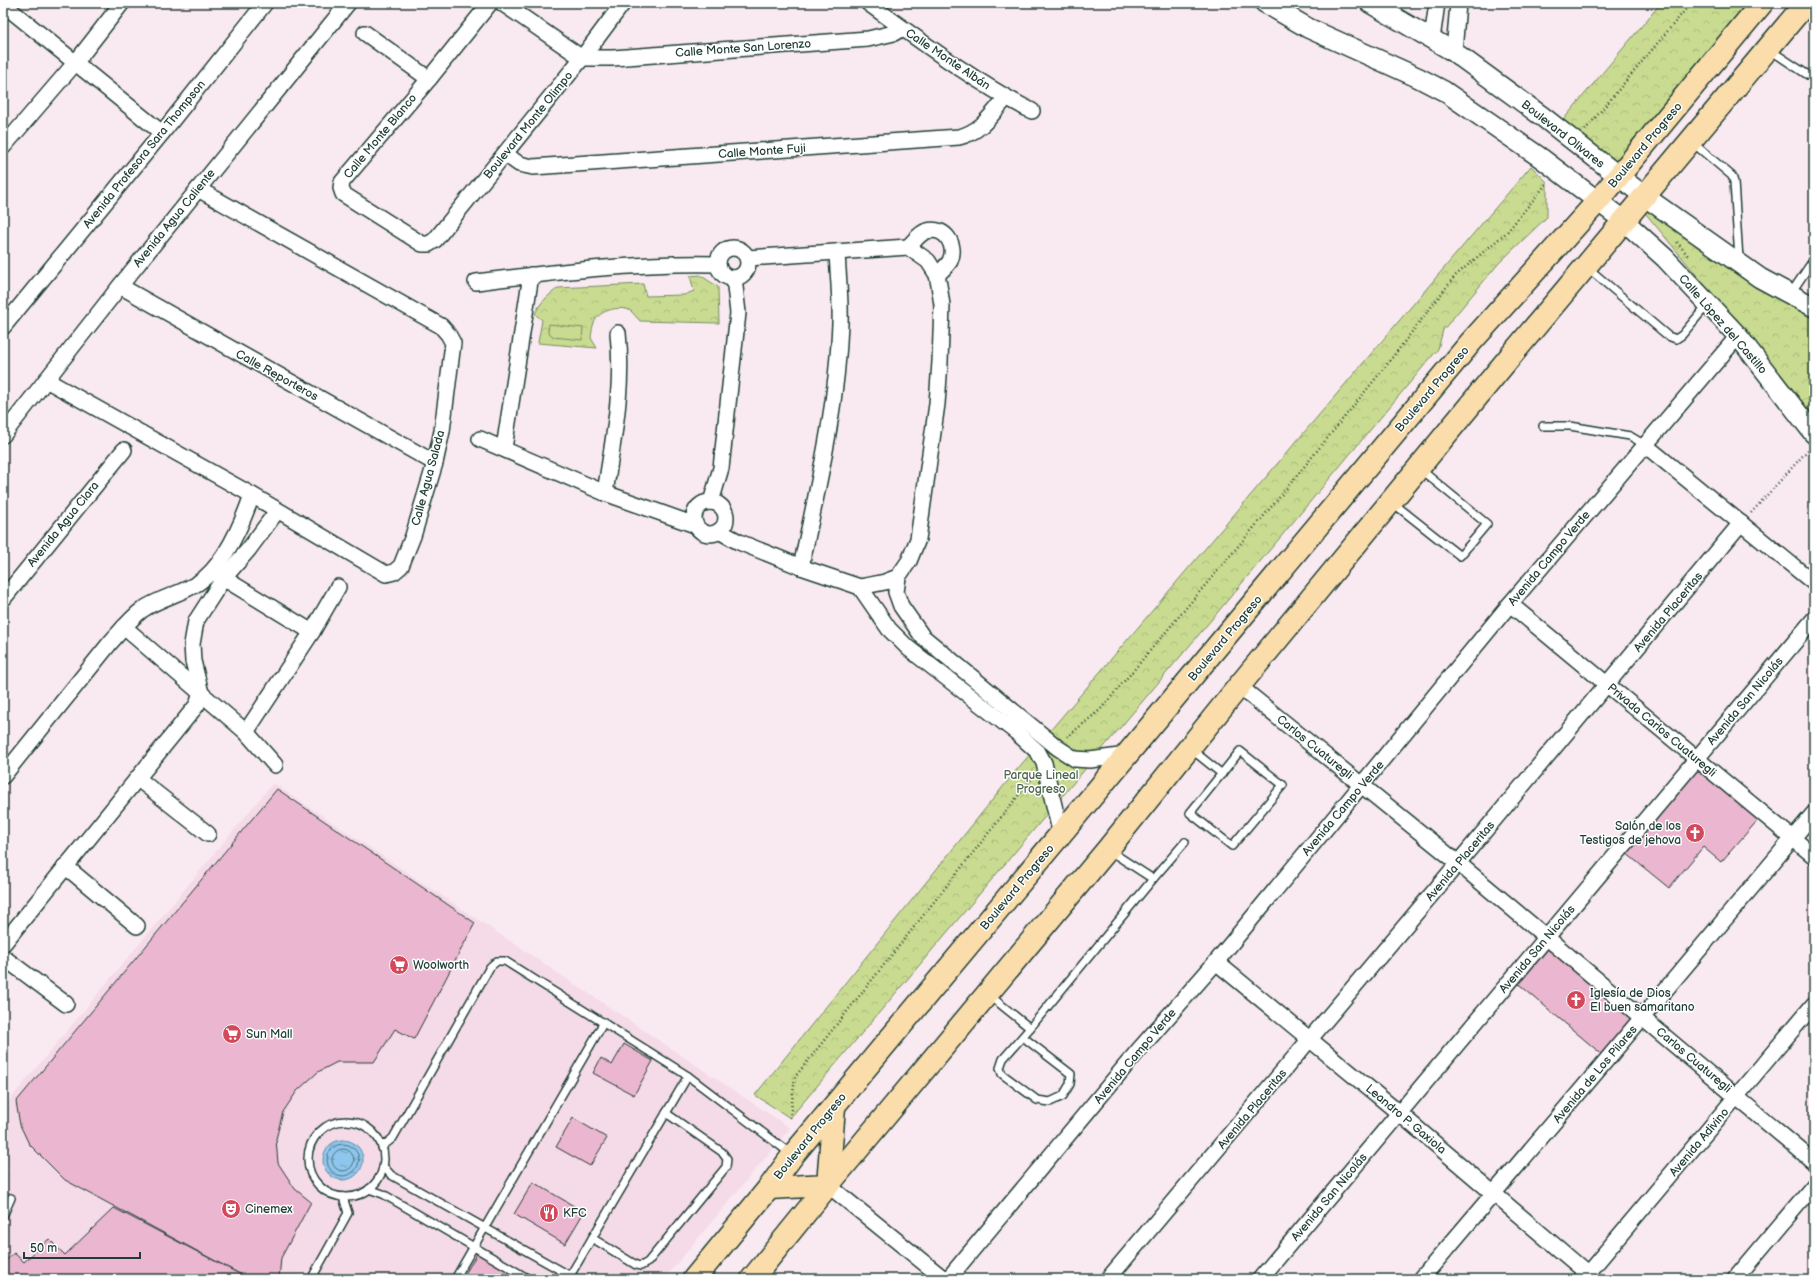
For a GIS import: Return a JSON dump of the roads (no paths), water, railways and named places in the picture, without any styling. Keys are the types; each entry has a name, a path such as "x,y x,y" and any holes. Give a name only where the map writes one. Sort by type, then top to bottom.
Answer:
{"main road":[{"name":"Boulevard Progreso","path":"694,1279 769,1188 793,1155 1471,342 1619,177 1762,3"},
{"path":"752,1279 828,1185 1108,849 1239,686 1418,468 1644,196 1769,48 1807,10"},
{"path":"828,1185 834,1107"},
{"path":"769,1188 828,1185"}],"street":[{"path":"3,147 76,62 122,3"},
{"name":"Avenida Profesora Sara Thompson","path":"3,327 162,133 265,3"},
{"name":"Avenida Agua Caliente","path":"3,435 120,286 348,3"},
{"name":"Calle Monte Blanco","path":"429,244 422,244 343,194 341,188 342,182 429,79 490,3"},
{"path":"502,3 582,58"},
{"name":"Boulevard Monte Olimpo","path":"429,244 435,240 505,154 582,58 623,3"},
{"name":"Calle Monte Albán","path":"868,3 902,28 1006,98 1032,111"},
{"path":"1265,3 1308,28 1419,78 1444,91 1541,158 1624,221"},
{"name":"Boulevard Olivares","path":"1370,3 1454,52 1537,113 1644,196 1760,278 1814,307"},
{"path":"1432,39 1437,3"},
{"path":"1454,52 1458,3"},
{"path":"3,4 162,133"},
{"name":"Calle Monte San Lorenzo","path":"582,58 613,58 868,39 894,33 902,28"},
{"path":"365,33 429,79"},
{"name":"Calle Monte Fuji","path":"505,154 519,164 533,167 959,136 970,134 980,126 1006,98"},
{"name":"Calle Agua Salada","path":"198,189 441,326 453,343 442,431 435,463 413,536 401,566 394,572 386,574 277,511"},
{"name":"Calle López del Castillo","path":"1624,221 1665,258 1738,336 1811,442"},
{"path":"908,247 919,235 927,231 936,231 944,234 952,245 952,253 949,263 937,275"},
{"path":"748,258 908,247 928,260 937,275 942,305 937,404 918,539 909,561 898,577 896,592 901,606 922,636 1017,724 1041,758 1061,835"},
{"path":"733,248 742,250 748,258 748,267 746,272 738,278 725,276 721,273 718,264 724,251 733,248"},
{"path":"801,567 830,428 837,369 840,323 837,252"},
{"path":"476,282 597,268 680,263 718,264"},
{"path":"504,448 531,275"},
{"path":"711,502 721,468 738,312 734,278"},
{"name":"Calle Reporteros","path":"120,286 435,463"},
{"name":"Avenida Profesora Sara Thompson","path":"3,316 22,303"},
{"path":"605,493 620,397 621,359 618,334"},
{"name":"Avenida Campo Verde","path":"948,1279 1138,1052 1216,962 1510,604 1738,336"},
{"path":"3,776 124,627 142,610 218,575 258,537 277,511 46,380"},
{"path":"480,439 504,448 605,493 695,525 703,533 714,534 719,531 723,527 726,516 721,506 711,502 706,502 696,509 694,520 695,525"},
{"path":"1645,445 1814,583"},
{"name":"Avenida Agua Clara","path":"3,599 124,450"},
{"path":"3,944 197,705 201,693 193,662 192,644 196,621 241,526 252,496"},
{"name":"Avenida Placeritas","path":"1108,1279 1458,863 1741,523"},
{"path":"241,526 258,537"},
{"path":"719,531 739,542 801,567 860,587 885,582 898,577"},
{"path":"218,575 312,632"},
{"path":"246,732 312,632 338,587"},
{"path":"860,587 889,629 908,648 1017,724 1053,744 1075,759 1090,760 1127,755"},
{"name":"Privada Carlos Cuaturegli","path":"1510,604 1814,856"},
{"name":"Avenida San Nicolás","path":"1260,1279 1814,619"},
{"path":"124,627 246,732 275,765"},
{"path":"908,648 922,636"},
{"name":"Carlos Cuaturegli","path":"1239,686 1458,863 1814,1162"},
{"path":"137,778 208,834"},
{"name":"Avenida de Los Pilares","path":"1421,1279 1814,813"},
{"path":"65,866 137,926"},
{"path":"3,958 66,1004"},
{"name":"Leandro P. Gaxiola","path":"1216,962 1399,1113 1588,1277"},
{"name":"Avenida Adivino","path":"1588,1277 1814,1004"},
{"path":"828,1185 944,1279"},
{"path":"1735,1279 1814,1185"}],"lane":[{"path":"1769,48 1814,79"},
{"path":"1690,141 1732,176 1734,182 1740,264"},
{"path":"1790,295 1814,259"},
{"path":"1586,266 1668,336 1676,339 1682,335 1708,304"},
{"path":"1543,426 1570,426 1630,436 1645,445"},
{"path":"1391,502 1460,556 1487,524 1418,468"},
{"path":"1190,748 1222,774"},
{"path":"1240,751 1283,786 1232,846 1190,813 1222,774 1240,751"},
{"path":"1023,1037 1071,1074 1070,1084 1063,1096 1050,1102 1037,1100 1002,1074 1000,1068 1003,1059 1185,842"},
{"path":"1108,849 1153,879"},
{"path":"382,1148 393,1138 490,967 497,961 505,961 688,1076 793,1155"},
{"path":"987,994 1030,1028"},
{"path":"455,1279 604,1022"},
{"path":"383,1166 391,1175 571,1278 592,1238 688,1076"},
{"path":"592,1238 636,1265 641,1266 648,1262 726,1167 727,1159 722,1152 666,1113"},
{"path":"348,1121 365,1126 378,1139 382,1148 383,1166 381,1175 370,1189 357,1195 344,1197 326,1192 319,1187 309,1171 308,1153 311,1144 322,1130 330,1125 348,1121"},
{"path":"370,1189 383,1194 529,1279"},
{"path":"313,1279 313,1276 348,1213 344,1197"},
{"path":"3,1216 11,1198"}],"water":[{"path":"347,1140 354,1143 360,1149 363,1160 362,1168 354,1177 347,1180 339,1180 332,1177 324,1168 323,1156 326,1149 335,1141"}],"place":[{"name":"Salón de los Testigos de jehova","path":"1695,833"},
{"name":"Woolworth","path":"399,965"},
{"name":"Iglesía de Dios El buen samaritano","path":"1576,1000"},
{"name":"Sun Mall","path":"232,1034"},
{"name":"Cinemex","path":"231,1209"},
{"name":"KFC","path":"549,1213"}],"park label":[{"name":"Parque Lineal Progreso","path":"1041,782"}]}
